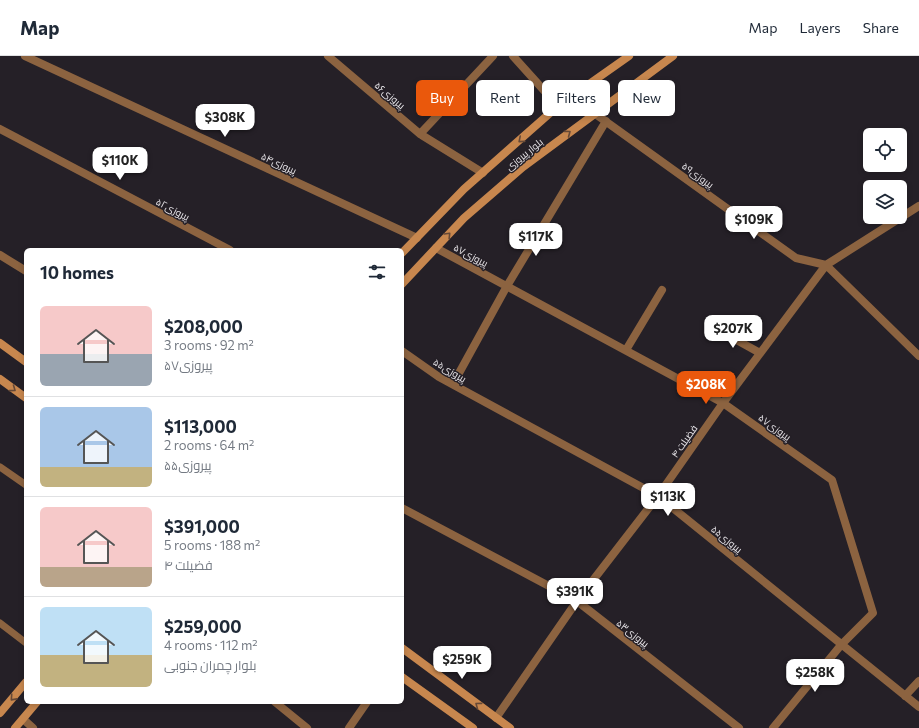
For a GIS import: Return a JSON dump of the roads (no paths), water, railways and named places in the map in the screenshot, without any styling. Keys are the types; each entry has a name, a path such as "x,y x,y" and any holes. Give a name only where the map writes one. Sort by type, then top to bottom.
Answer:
{"street":[{"name":"پیروزی۵۴","path":"25,56 417,238"},
{"name":"پیروزی۵۶","path":"328,56 420,134 483,173"},
{"path":"420,134 493,56"},
{"path":"513,56 542,88"},
{"name":"بلوار پیروزی","path":"595,80 629,56"},
{"name":"بلوار پیروزی","path":"610,101 673,56"},
{"name":"بلوار پیروزی","path":"404,251 464,189 547,116"},
{"name":"بلوار پیروزی","path":"404,282 464,218 523,167 590,116"},
{"name":"پیروزی۵۹","path":"598,116 796,258 826,265"},
{"path":"453,384 507,286 606,122"},
{"name":"پیروزی۵۲","path":"0,129 226,248"},
{"name":"فضیلت ۴","path":"496,718 577,601 658,496 723,403 826,265 919,206"},
{"name":"پیروزی۵۷","path":"436,248 723,403 832,480 873,613 841,645"},
{"path":"0,255 24,271"},
{"path":"826,265 919,356"},
{"path":"626,350 662,290"},
{"path":"715,328 760,353"},
{"path":"0,343 24,361"},
{"name":"پیروزی۵۵","path":"404,352 439,377 658,496 919,707"},
{"path":"0,379 24,397"},
{"name":"پیروزی۵۳","path":"404,509 577,601 739,728"},
{"path":"773,728 841,645"},
{"path":"404,649 510,728"},
{"path":"404,678 472,728"},
{"path":"905,696 919,681"},
{"path":"1,711 24,684"},
{"path":"15,728 35,704"},
{"path":"277,704 307,728"},
{"path":"349,728 366,704"},
{"path":"23,719 33,728"}],"lane":[{"path":"0,467 24,484"},
{"path":"0,623 24,641"}]}
